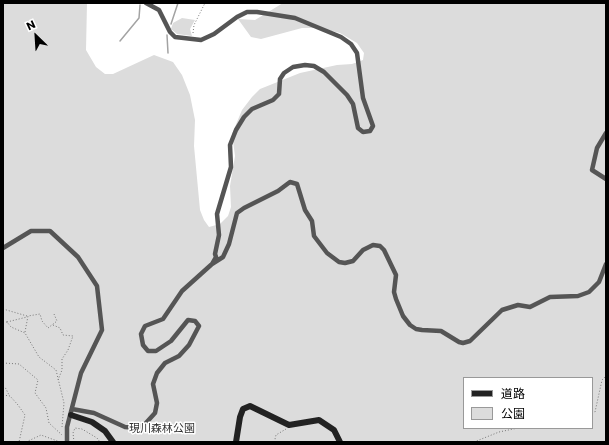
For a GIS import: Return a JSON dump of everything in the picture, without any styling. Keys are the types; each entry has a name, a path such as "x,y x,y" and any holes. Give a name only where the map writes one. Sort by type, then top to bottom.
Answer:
{"street":[{"path":"146,3 159,10 170,32 175,37 194,40 208,37 237,17 247,12 257,12 296,18 314,24 341,37 351,44 357,53 364,98 374,126 370,131 364,132 358,128 353,104 347,95 324,72 314,66 305,65 293,67 284,73 280,79 279,94 273,100 252,109 244,117 236,130 230,145 231,168 218,205 217,214 220,235 215,254 216,257 212,264"},
{"path":"606,133 597,148 592,170 606,180"},
{"path":"71,412 94,413 125,426 137,428 145,424 150,419 155,413 157,403 153,384 157,373 165,363 179,356 189,345 200,326 195,321 188,320 171,341 156,352 148,351 143,345 141,334 145,326 163,319 182,291 212,264 223,257 237,213 278,191 290,182 297,184 305,210 312,221 314,236 327,253 339,262 345,263 353,261 363,250 374,245 380,246 384,250 396,275 394,292 403,316 416,329 441,332 459,342 463,343 470,341 502,310 518,306 530,307 550,296 578,296 590,292 599,282 606,264"},
{"path":"3,248 31,231 50,231 78,257 97,286 102,330 81,373 67,427 67,442"},
{"path":"236,442 240,417 246,407 256,408 285,424 294,425 319,420 334,430 340,442"},
{"path":"71,412 105,430 113,442"}],"path":[{"path":"194,40 192,30 205,3"},
{"path":"3,309 28,316"},
{"path":"3,322 40,314 42,321 48,328 57,321 54,314"},
{"path":"25,333 28,316"},
{"path":"7,322 11,327 25,333 39,357 56,370 57,380 64,403 64,413 61,422"},
{"path":"53,325 60,328 63,335 73,336 62,359 62,370 57,380"},
{"path":"3,363 19,364 38,380 35,393 46,408 49,423 63,437"},
{"path":"593,413 595,412 602,380 606,376"},
{"path":"3,387 5,387 25,415 18,442"},
{"path":"3,395 10,396"},
{"path":"276,442 276,434 294,425"},
{"path":"74,442 73,434 75,428 82,429 97,438 100,442"},
{"path":"474,442 499,432 513,429"},
{"path":"26,442 41,435 60,442"}],"green space":[{"name":"現川森林公園","path":"3,3 87,3 86,50 96,67 105,74 113,74 154,55 173,62 182,75 190,95 195,120 194,146 200,210 209,227 220,224 228,216 231,207 230,186 235,156 232,134 242,110 252,97 260,89 300,73 337,65 352,64 363,60 364,53 357,43 340,33 319,28 302,28 261,39 251,37 238,19 255,20 283,3 606,3 606,442 3,442"},
{"path":"182,18 195,20 190,29 192,36 177,34 171,29 173,23"}],"waterway":[{"path":"171,24 178,3"},
{"path":"120,41 139,18 140,5"},
{"path":"167,35 168,53"}]}
